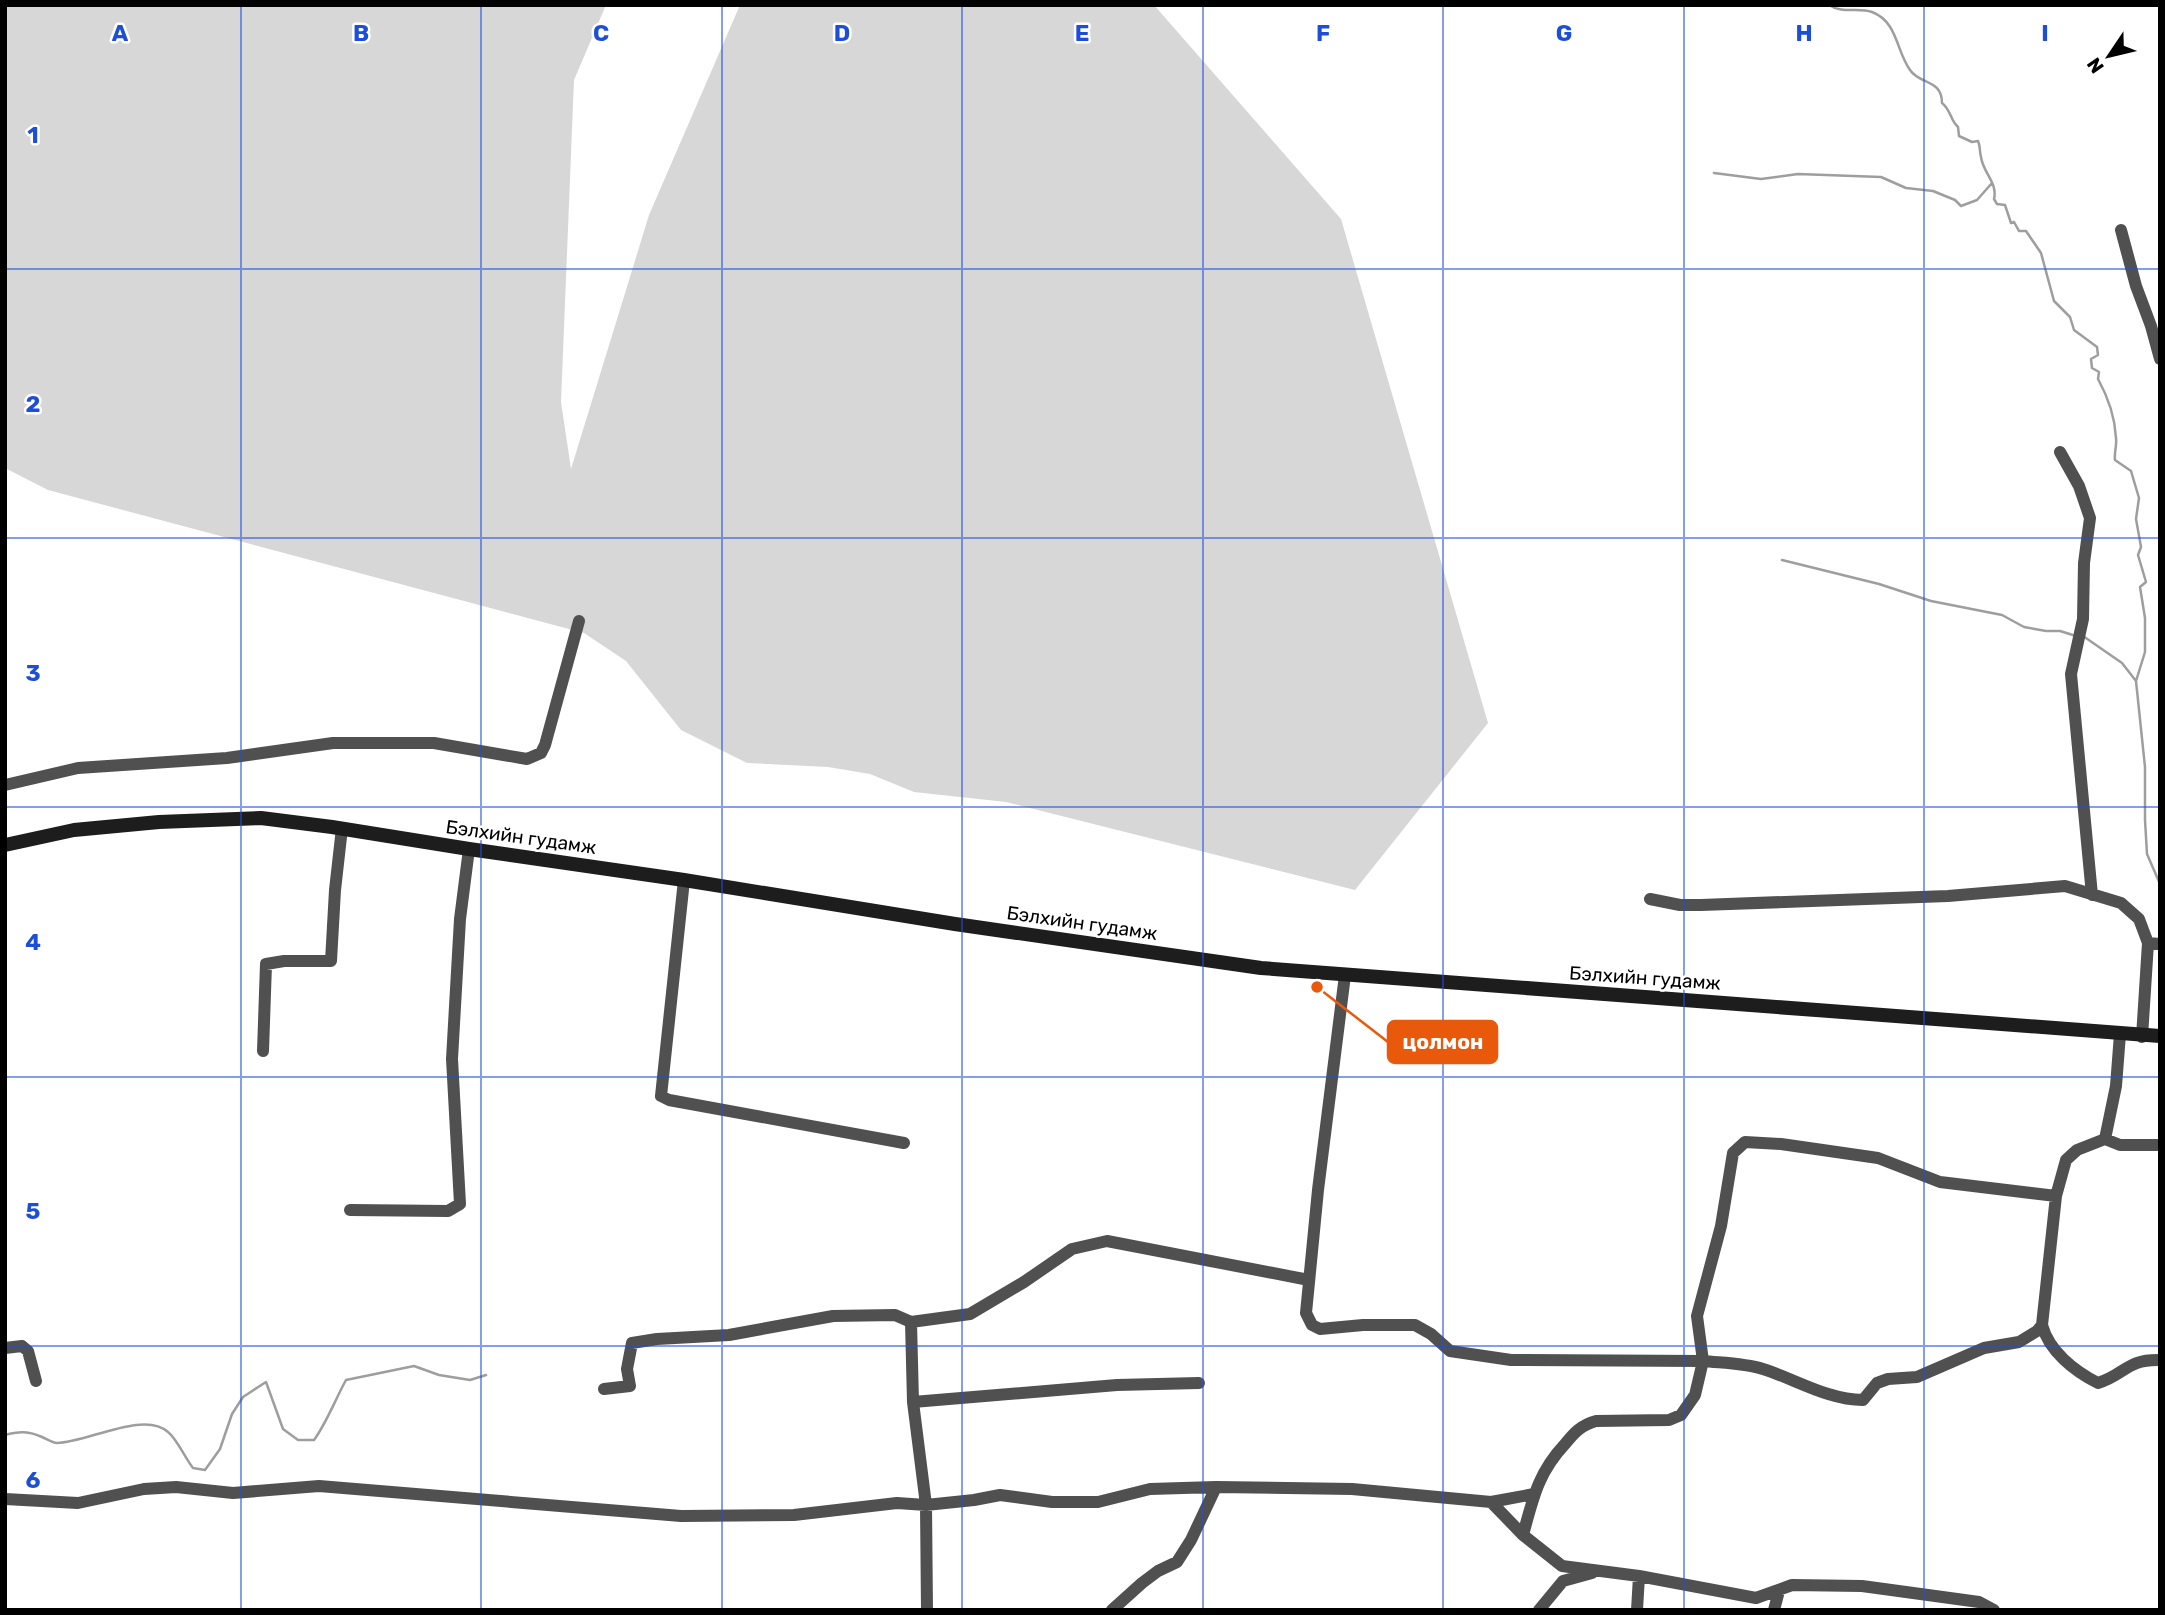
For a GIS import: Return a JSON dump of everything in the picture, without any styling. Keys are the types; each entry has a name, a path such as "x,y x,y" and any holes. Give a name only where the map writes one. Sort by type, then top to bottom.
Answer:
{"main road":[{"name":"Бэлхийн гудамж","path":"5,845 74,830 159,822 261,818 342,828 955,924 1221,962 1345,975 2143,1037 2160,1036"}],"street":[{"path":"2121,230 2160,359"},
{"path":"2060,452 2079,485 2090,519 2084,563 2083,620 2071,674 2092,894"},
{"path":"5,785 78,768 227,758 333,743 434,743 527,760 541,752 545,745 579,621"},
{"path":"263,1051 266,964 284,961 331,961 342,828"},
{"path":"350,1210 448,1211 460,1205 452,1059 460,919 469,849"},
{"path":"684,880 661,1096 669,1100 904,1143"},
{"path":"1650,900 1701,905 1948,897 2065,886 2121,903 2139,919 2154,944 2143,1037"},
{"path":"1345,975 1309,1280 1306,1313 1312,1325 1320,1329 1363,1325 1415,1325 1431,1334 1450,1351 1511,1360 1703,1361 1762,1369 1853,1400 1863,1400 1877,1383 1888,1378 1917,1377 1984,1348 2019,1342 2042,1325"},
{"path":"2105,1139 2116,1086 2120,1034"},
{"path":"2160,1145 2120,1145 2105,1139 2077,1150 2066,1160 2056,1196 2042,1325 2046,1339 2077,1372 2098,1384 2140,1360 2160,1360"},
{"path":"1523,1535 1534,1493 1548,1462 1586,1424 1596,1421 1669,1420 1681,1415 1695,1395 1703,1361 1697,1316 1721,1226 1733,1153 1745,1142 1781,1144 1878,1158 1940,1182 2056,1196"},
{"path":"604,1389 630,1386 627,1369 632,1343 729,1335 833,1317 895,1315 911,1322 970,1314 1072,1249 1107,1241 1309,1280"},
{"path":"911,1322 913,1402 926,1505 927,1610"},
{"path":"5,1348 22,1346 28,1352 36,1381"},
{"path":"913,1402 1117,1385 1199,1383"},
{"path":"5,1499 78,1503 144,1489 176,1487 233,1493 319,1486 681,1516 794,1515 897,1503 926,1505 1000,1495 1052,1502 1098,1502 1150,1489 1216,1487 1352,1489 1491,1502 1534,1493"},
{"path":"1112,1610 1142,1583 1177,1562 1191,1540 1216,1487"},
{"path":"1491,1502 1523,1535 1562,1566 1639,1576 1756,1598 1792,1584 1862,1586 1979,1602 1994,1610"},
{"path":"1539,1610 1563,1581 1596,1572"},
{"path":"1637,1610 1639,1576"},
{"path":"1774,1610 1779,1591"}],"shaded area":[{"path":"5,5 606,5 574,80 561,402 571,469 649,215 740,5 1154,5 1341,219 1488,723 1355,890 1006,802 914,792 870,774 828,767 747,763 681,730 626,661 584,633 48,490 5,468"}],"waterway":[{"path":"1829,5 1839,9 1872,12 1887,23 1910,70 1938,90 1942,103 1958,127 1959,136 1972,142 1978,141 1982,163 1994,188 1994,199 1997,204 2005,205 2011,223 2014,222 2019,231 2026,231 2041,253 2054,301 2070,317 2074,330 2097,347 2098,355 2091,359 2092,368 2099,372 2098,379 2113,415 2115,460 2131,471 2139,498 2136,519 2141,547 2138,555 2146,582 2140,587 2145,618 2145,652 2136,681 2145,767 2147,854 2160,884"},
{"path":"1714,173 1761,179 1798,174 1881,177 1906,188 1933,191 1955,200 1961,206 1977,200 1992,183"},
{"path":"1782,560 1879,584 1931,601 2002,615 2024,627 2060,631 2076,636"},
{"path":"2083,636 2122,663 2136,681"},
{"path":"5,1435 28,1433 57,1443 130,1426 158,1426 171,1435 193,1468 205,1470 220,1449 232,1414 243,1397 266,1382 283,1429 298,1440 314,1440 346,1380 414,1366 439,1375 470,1380 486,1375"}],"place":[{"name":"цолмон","path":"1317,987"}]}
